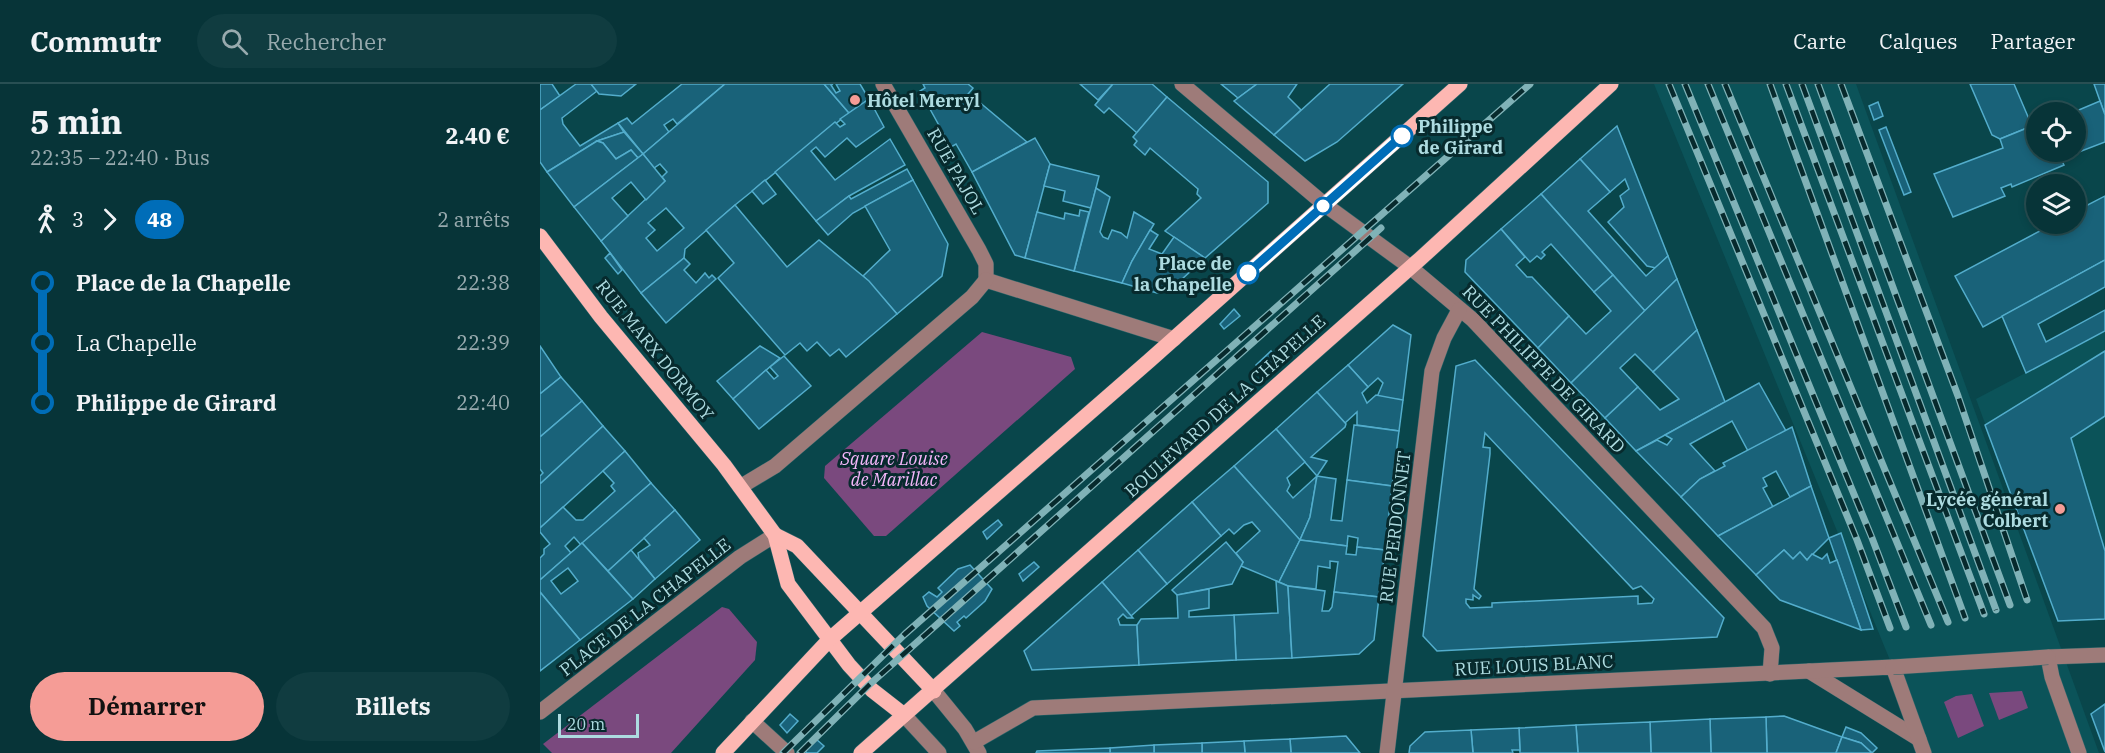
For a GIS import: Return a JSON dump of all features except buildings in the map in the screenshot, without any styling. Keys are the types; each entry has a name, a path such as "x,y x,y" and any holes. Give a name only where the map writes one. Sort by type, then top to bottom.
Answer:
{"main road":[{"path":"723,753 830,639 1174,339 1460,84"},
{"name":"BOULEVARD DE LA CHAPELLE","path":"861,753 934,691 1410,267 1611,84"},
{"name":"RUE MARX DORMOY","path":"540,236 601,317 740,487"},
{"path":"740,487 775,535 788,584 849,665 872,690 904,715"},
{"path":"775,535 797,546 934,691"}],"street":[{"name":"RUE PAJOL","path":"883,84 979,250 986,264 986,280"},
{"name":"RUE PHILIPPE DE GIRARD","path":"1182,84 1324,204 1410,267 1486,333 1764,628 1772,648 1770,674"},
{"path":"740,487 783,460 972,297 986,280 1174,339"},
{"name":"RUE PERDONNET","path":"1387,753 1432,371 1444,338 1459,310"},
{"name":"PLACE DE LA CHAPELLE","path":"540,712 740,557 775,535"},
{"name":"RUE LOUIS BLANC","path":"977,747 1033,708 1770,674 2105,655"},
{"path":"2054,657 2052,677 2079,753"},
{"path":"1893,667 1922,746"},
{"path":"1809,671 1922,746"},
{"path":"934,691 977,747"},
{"path":"904,715 939,753"},
{"path":"752,721 787,753"}],"shaded area":[{"path":"1654,84 1856,84 2099,753 1928,753"},
{"name":"Lycée général Colbert","path":"2105,331 2105,619 2058,621 1976,399"}],"green space":[{"name":"Square Louise de Marillac","path":"982,332 1071,357 1075,369 886,536 874,536 824,478 825,466"},
{"path":"722,607 729,609 757,642 755,660 671,753 552,753 543,744"},
{"path":"2022,691 2028,708 1999,720 1989,693"},
{"path":"1972,694 1984,726 1958,738 1944,702 1956,696"}],"railway":[{"path":"783,753 905,634 1530,84"},
{"path":"1669,84 1857,540 1890,628"},
{"path":"1685,84 1872,538 1906,627"},
{"path":"1708,84 1931,625"},
{"path":"1725,84 1948,622"},
{"path":"1770,84 1965,618"},
{"path":"1786,84 1984,614"},
{"path":"1802,84 1996,610"},
{"path":"1818,84 2010,605"},
{"path":"1841,84 1958,396 2027,600"},
{"path":"800,753 869,685 1381,228"}],"bus line":[{"name":"48","path":"1248,273 1402,136"}],"place":[{"name":"Hôtel Merryl","path":"855,100"},
{"name":"Philippe de Girard","path":"1402,136"},
{"name":"Place de la Chapelle","path":"1248,273"},
{"name":"Lycée général Colbert","path":"2060,509"}]}
